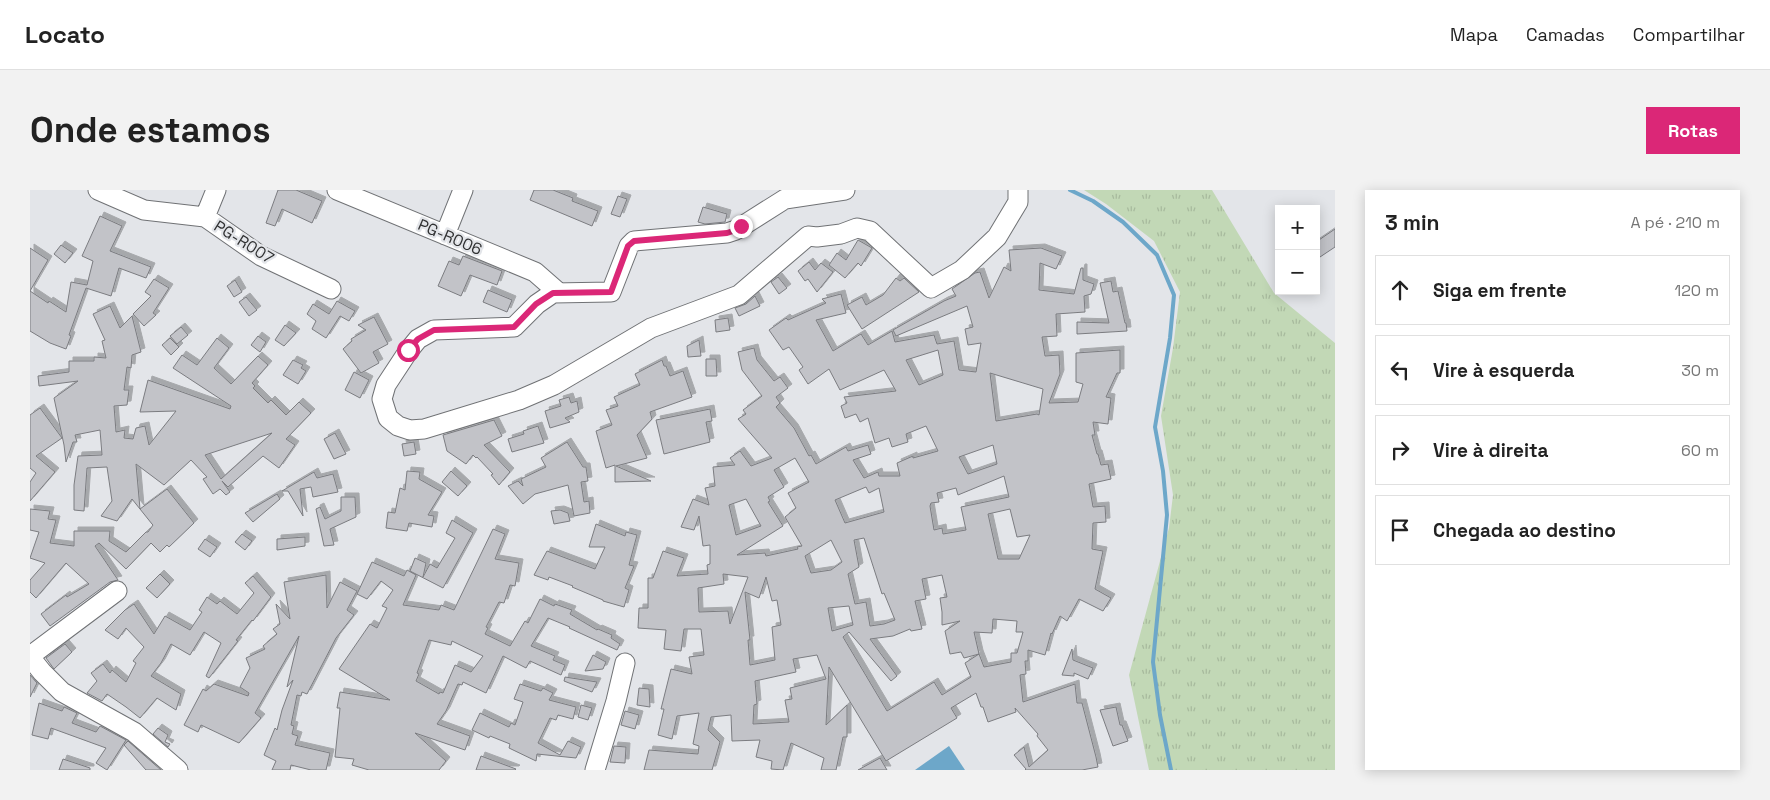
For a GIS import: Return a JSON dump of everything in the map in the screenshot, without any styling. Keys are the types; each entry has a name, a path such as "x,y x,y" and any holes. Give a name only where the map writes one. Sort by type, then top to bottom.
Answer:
{"street":[{"name":"PG-R007","path":"98,190 144,210 205,217 261,256 330,289"},
{"path":"205,217 216,190"},
{"name":"PG-R006","path":"337,190 534,272 559,293"},
{"path":"445,235 463,190"},
{"path":"846,190 795,193 792,198 779,203 736,230 727,233 634,241 628,246 611,292 553,293 536,304 514,327 434,330 418,339 408,350 386,385 382,399 388,418 398,426 410,430 424,429 519,400 554,385 651,328 739,295 808,236 817,237 841,234 857,228 870,231 931,288 962,270 997,237 1018,196"},
{"path":"117,590 30,657 62,692 134,732 178,770"},
{"path":"595,770 616,701 625,662"}],"green space":[{"path":"1084,190 1212,190 1275,295 1335,343 1335,770 1149,770 1129,675 1169,528 1173,495 1161,416 1173,348 1180,292 1154,241 1106,204"}],"water":[{"path":"949,746 965,770 915,770"}],"building":[{"path":"278,190 296,190 322,201 312,223 282,209 275,226 266,223"},
{"path":"534,190 553,190 573,198 572,201 598,211 592,226 530,200"},
{"path":"618,196 627,199 620,217 611,214"},
{"path":"703,207 727,214 725,222 705,224 698,222"},
{"path":"100,216 122,226 110,251 151,267 146,278 119,268 111,296 86,288 69,335 71,336 66,349 50,343 30,331 30,291 66,312 71,282 87,285 93,261 82,256"},
{"path":"1335,229 1335,247 1320,257 1320,239"},
{"path":"858,240 872,248 861,266 858,263 845,278 829,265 837,253 846,260"},
{"path":"61,245 73,253 65,263 54,254"},
{"path":"30,248 48,260 30,291"},
{"path":"1041,248 1062,256 1056,269 1040,263 1039,290 1074,294 1081,268 1083,268 1083,280 1094,284 1091,294 1084,296 1085,312 1056,314 1057,336 1042,337 1045,356 1059,355 1060,374 1049,403 1078,402 1083,384 1076,382 1076,353 1120,350 1120,373 1117,373 1106,397 1111,398 1108,424 1093,422 1095,435 1092,435 1101,465 1108,464 1111,479 1089,484 1093,507 1105,506 1106,522 1093,523 1092,549 1103,551 1095,589 1111,598 1103,611 1079,599 1067,621 1060,616 1051,633 1045,655 1028,650 1028,661 1025,661 1026,674 1020,675 1023,702 1075,684 1077,703 1082,703 1098,767 1082,770 1025,770 1014,755 1024,747 1029,767 1048,750 1037,736 1038,734 1015,708 1016,712 988,722 976,693 951,708 957,718 886,761 829,667 826,725 847,705 847,737 843,737 836,770 821,770 824,758 791,743 783,770 771,769 772,761 756,757 760,740 732,741 731,715 711,717 708,730 720,742 712,770 644,770 649,750 698,754 699,746 693,744 699,713 677,716 672,739 658,735 664,709 661,709 671,669 692,674 689,657 704,655 701,629 684,629 681,651 664,649 666,630 638,628 639,608 648,608 648,578 653,578 663,551 684,558 677,576 708,574 707,565 710,564 710,545 703,546 699,516 694,530 681,527 693,499 709,505 705,488 715,486 713,467 735,465 730,458 740,451 751,466 772,458 738,419 746,414 743,410 762,396 742,370 738,352 754,348 757,360 774,381 780,377 788,388 776,397 780,403 776,407 794,428 809,456 811,455 816,464 846,447 848,451 868,445 871,454 853,460 864,478 878,472 879,476 900,476 897,463 913,456 913,458 938,451 926,426 906,434 908,442 892,447 889,438 875,443 868,418 860,422 856,414 845,418 841,406 847,403 844,397 896,391 884,370 840,390 829,369 808,384 799,370 803,367 789,347 783,350 769,330 786,318 788,320 826,303 822,299 841,294 846,313 816,320 833,351 861,334 868,345 892,331 895,342 934,335 937,344 954,341 959,370 976,372 981,343 968,345 965,329 973,327 967,306 896,336 893,330 956,296 952,289 975,273 980,272 989,298 1004,267 1011,271 1009,250","holes":["938,350 943,375 919,385 906,360","990,373 1043,389 1039,415 996,421","993,445 997,464 968,474 959,457","795,458 809,482 788,493 796,508 785,517 802,546 797,547 798,549 766,556 765,553 737,555 783,526 768,502 770,501 768,497 784,487 774,470","1004,476 1009,497 961,507 966,530 943,534 942,528 934,530 930,506 931,503 939,502 937,493 956,488 958,495","866,487 869,493 879,488 884,512 845,523 835,500","746,499 761,526 736,535 729,505","1010,509 1017,537 1030,535 1019,559 998,559 988,514","864,538 882,594 884,593 895,620 870,626 866,602 855,604 848,574 859,567 854,540","831,540 842,562 831,570 811,573 805,556","723,574 748,577 730,624 728,611 699,612 698,588 724,584","942,575 947,597 940,598 942,625 960,621 945,631 950,654 961,652 964,658 979,654 965,663 971,677 942,695 934,682 887,711 843,637 849,632 891,681 897,676 870,639 893,636 910,629 911,631 922,629 915,601 926,599 922,579","766,577 772,601 777,600 781,625 772,627 775,660 750,665 748,640 750,640 745,592 759,598","849,606 853,625 832,631 828,608","993,619 1017,621 1016,632 1023,632 1017,653 1011,653 1011,662 984,667 974,632 992,633","817,655 826,679 790,688 792,699 785,700 789,722 753,724 754,705 757,704 755,681 796,672 793,659"]},
{"path":"463,256 502,271 497,285 470,275 461,296 438,286 449,261 459,265"},
{"path":"809,262 815,270 821,263 833,272 817,292 808,279 805,281 798,271"},
{"path":"778,277 787,288 779,294 771,282"},
{"path":"896,278 900,281 904,278 919,292 862,329 847,305 862,297 866,305 883,295"},
{"path":"154,279 169,288 153,313 156,315 144,326 133,314 151,296 145,292"},
{"path":"235,280 242,292 234,297 227,286"},
{"path":"1111,281 1113,292 1118,291 1127,331 1077,334 1077,322 1109,323 1100,283"},
{"path":"488,290 512,300 507,312 483,302"},
{"path":"755,296 760,306 739,316 735,308 746,304"},
{"path":"246,297 257,310 249,316 239,302"},
{"path":"337,301 355,311 349,321 340,316 326,338 312,329 316,321 307,314 313,304 329,314"},
{"path":"110,306 120,328 132,316 141,352 132,355 131,368 127,367 124,390 129,390 127,405 114,406 116,432 125,430 124,438 133,439 136,428 145,426 149,445 176,411 140,412 148,380 230,409 231,406 173,368 182,355 197,365 217,338 229,348 214,368 231,384 258,356 268,365 252,383 255,386 253,388 268,403 271,400 286,415 299,402 311,413 286,439 295,445 279,468 263,456 228,487 222,481 230,492 226,495 220,489 213,494 203,479 207,477 191,460 164,485 136,464 140,509 132,499 117,521 101,516 112,501 107,467 87,468 84,511 74,510 74,485 78,456 102,455 100,430 75,435 77,442 73,442 66,462 54,398 78,381 39,386 38,376 69,372 69,361 94,361 94,357 106,358 102,341 105,340 93,314","holes":["272,433 221,479 205,455"]},
{"path":"374,317 388,344 373,352 379,363 361,373 343,349 352,341 351,339 366,330 358,325"},
{"path":"728,318 730,330 716,332 715,320"},
{"path":"285,325 296,333 284,346 275,340"},
{"path":"181,327 188,335 177,344 170,336"},
{"path":"258,336 266,342 260,352 251,345"},
{"path":"170,338 179,347 171,355 162,345"},
{"path":"699,340 701,356 688,357 687,346"},
{"path":"706,359 716,359 717,376 706,376"},
{"path":"293,360 303,365 301,368 306,371 298,384 283,375"},
{"path":"662,360 670,376 683,371 692,397 650,412 652,419 637,435 647,458 616,466 651,481 615,482 615,465 606,468 596,431 612,425 606,410 618,406 614,397 640,385 635,374"},
{"path":"354,372 369,380 360,398 345,390"},
{"path":"569,397 571,403 577,401 579,412 565,418 570,422 550,428 545,411 561,406 559,400"},
{"path":"40,408 62,438 36,456 55,472 30,501 30,482 36,473 30,468 30,415"},
{"path":"710,409 712,421 706,422 710,442 664,454 656,420"},
{"path":"494,420 502,436 484,445 510,472 499,485 491,475 493,474 477,457 473,455 466,464 447,451 443,435"},
{"path":"538,426 544,443 512,452 508,439 524,434 523,431"},
{"path":"335,433 346,454 334,459 324,439"},
{"path":"414,442 416,454 404,456 402,444"},
{"path":"567,442 583,467 586,467 588,481 581,482 584,502 589,501 590,513 574,516 568,485 535,494 523,504 508,486 518,481 523,486 521,479 546,467 541,458"},
{"path":"407,471 420,472 419,479 442,492 428,515 434,516 432,527 409,523 407,531 386,528 388,512 395,513 400,488 405,490"},
{"path":"451,471 467,486 458,496 442,482"},
{"path":"314,472 317,478 333,474 338,492 313,497 311,487 300,489 303,516 288,491 282,491"},
{"path":"167,489 194,523 169,547 167,545 160,552 151,543 126,569 99,543 95,546 118,580 110,582 50,626 41,614 66,595 67,597 89,584 66,563 36,598 30,592 30,580 45,563 30,558 39,532 30,530 30,509 50,511 48,519 56,520 50,543 74,546 74,531 110,531 109,541 126,552 153,525 140,509"},
{"path":"277,494 280,499 253,522 245,513"},
{"path":"341,497 355,497 356,517 330,529 334,545 324,546 316,509 320,507 325,519 341,511"},
{"path":"560,510 568,513 570,521 554,524 551,511"},
{"path":"452,520 473,533 443,588 410,571 415,558 426,563 423,577 430,564 437,568 455,538 446,533"},
{"path":"596,524 625,536 626,532 637,535 629,565 634,566 625,588 629,590 624,607 603,601 573,586 549,577 548,580 534,575 547,551 595,569 605,547 589,547"},
{"path":"493,529 505,534 495,559 519,563 515,586 510,585 504,603 499,602 486,627 488,628 485,634 510,646 525,621 528,623 540,599 554,606 555,604 572,610 570,614 597,630 612,635 611,638 620,644 617,650 548,618 531,646 555,656 553,660 565,665 561,675 530,661 526,668 503,656 486,693 463,682 462,685 458,684 446,711 437,724 470,736 465,750 415,733 446,761 439,770 369,770 352,765 354,759 335,757 340,708 337,708 340,692 390,700 339,669 370,624 377,628 387,608 382,606 393,590 381,581 367,599 357,594 372,562 404,576 407,570 416,575 403,605 439,610 441,605 454,610","holes":["429,640 451,645 452,641 483,656 471,672 455,665 443,693 440,692 439,694 416,681 419,674 417,673"]},
{"path":"242,534 252,541 245,550 235,542"},
{"path":"305,537 305,546 277,550 277,539"},
{"path":"205,539 217,547 210,557 198,549"},
{"path":"160,574 170,584 157,598 146,588"},
{"path":"326,575 327,608 340,582 357,591 347,610 354,615 336,638 307,694 302,692 301,696 297,695 291,725 294,726 292,734 298,736 295,745 330,753 326,770 311,770 291,765 290,770 272,770 276,761 264,755 275,728 277,730 293,680 287,687 299,636 255,713 261,718 239,743 201,725 198,732 184,725 203,689 206,691 214,684 248,696 249,693 240,687 250,668 246,658 265,649 263,646 277,634 273,629 280,624 276,604 290,619 284,582"},
{"path":"253,576 271,597 236,640 238,641 209,678 206,676 221,643 204,632 190,655 171,644 161,663 151,676 181,694 176,710 157,698 140,718 107,694 102,701 87,693 97,681 91,673 103,664 110,673 112,670 126,682 136,663 133,661 144,647 126,628 118,639 105,630 125,610 134,604 154,634 165,616 190,630 202,612 199,610 207,597 217,604 220,601 237,614 254,593 245,583"},
{"path":"65,644 72,652 54,669 46,658"},
{"path":"1072,649 1073,660 1093,668 1088,679 1074,673 1074,676 1062,675"},
{"path":"593,655 606,662 603,669 585,671"},
{"path":"30,675 37,683 30,697"},
{"path":"565,677 597,682 592,692 564,681"},
{"path":"520,684 541,691 543,688 553,693 549,700 576,707 573,719 558,715 556,720 550,718 538,743 560,755 568,741 581,747 576,758 537,754 536,761 509,748 510,744 490,736 489,738 472,730 480,713 509,727 511,723 515,725 523,702 514,699"},
{"path":"639,688 649,689 650,707 637,705"},
{"path":"39,703 62,711 64,707 77,713 72,723 96,732 100,726 126,740 107,770 96,763 106,748 51,728 48,739 32,735"},
{"path":"581,705 592,708 588,720 578,717"},
{"path":"1116,707 1120,725 1122,725 1128,741 1113,746 1100,710"},
{"path":"625,711 639,715 635,729 621,725"},
{"path":"158,728 168,735 165,742 170,744 168,747 153,734"},
{"path":"128,741 161,770 146,770 124,745"},
{"path":"614,746 626,747 625,763 610,762"},
{"path":"481,756 516,769 476,770"},
{"path":"880,758 887,770 858,770"},
{"path":"63,759 90,768 90,770 59,770"}],"waterway":[{"path":"1070,190 1093,201 1123,222 1157,255 1174,295 1170,338 1155,427 1163,471 1167,515 1153,662 1160,715 1171,770"}],"route":[{"path":"408,350 418,339 434,330 506,329 514,327 523,320 536,304 553,293 611,292 628,246 634,241 727,233 741,226"}]}
